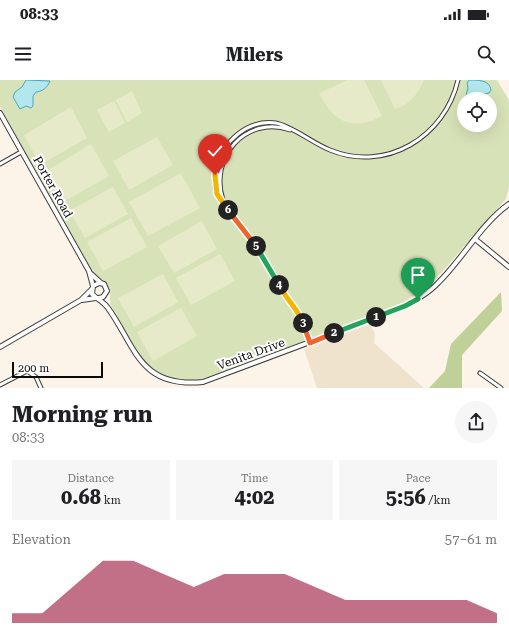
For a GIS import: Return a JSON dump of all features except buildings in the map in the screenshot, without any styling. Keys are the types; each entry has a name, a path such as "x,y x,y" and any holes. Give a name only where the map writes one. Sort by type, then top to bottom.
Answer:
{"street":[{"path":"310,343 299,313 287,299 258,249 217,194 215,181 216,169 221,155 234,137 250,127 266,123 286,126 329,150 346,155 364,157 390,154 414,144 436,126 451,102 458,80"},
{"name":"Porter Road","path":"0,113 89,271 102,283"},
{"path":"0,164 22,152"},
{"name":"Venita Drive","path":"97,298 109,309 142,366 156,377 173,384 192,384 203,382 393,311 418,299 439,282 495,215 509,204"},
{"path":"475,239 509,267"},
{"name":"Porter Road","path":"89,271 92,287"},
{"path":"0,347 81,300 96,283 102,283 107,289 106,295 81,300"},
{"path":"92,287 92,294 97,298"},
{"name":"Venita Drive","path":"106,295 109,309"},
{"path":"0,385 27,371 36,376 41,388"},
{"path":"480,373 501,388"}],"shaded area":[{"path":"370,324 375,334 374,343 424,388 317,388 304,349"}],"green space":[{"path":"0,80 497,80 509,100 509,187 506,199 441,273 424,289 403,303 344,328 191,383 169,379 156,373 139,357 126,336 111,305 109,287 105,282 93,274 0,106"},
{"path":"348,80 364,80 382,116 372,121 353,123 337,117 331,111 319,93"},
{"path":"381,80 424,80 419,90 409,102 395,109"},
{"path":"132,91 142,113 127,122 116,100"},
{"path":"114,101 125,123 109,132 97,110"},
{"path":"71,107 87,138 40,165 24,135"},
{"path":"157,137 173,165 129,190 113,161"},
{"path":"91,144 109,176 63,202 45,172"},
{"path":"181,173 200,208 148,236 129,202"},
{"path":"113,187 128,214 85,238 69,211"},
{"path":"131,218 147,247 103,271 87,242"},
{"path":"202,221 217,249 174,273 158,246"},
{"path":"220,254 235,281 191,305 176,278"},
{"path":"163,274 178,302 134,327 118,298"},
{"path":"501,292 502,311 462,355 462,388 429,388 445,371 451,344"},
{"path":"181,308 197,336 153,361 137,332"}],"water":[{"path":"26,80 50,81 48,86 41,91 36,92 33,96 33,106 31,108 26,106 20,109 13,97 15,92 22,87"},
{"path":"469,80 486,82 491,90 490,92 467,92 467,83"}],"route":[{"path":"215,175 217,194 219,198 254,243 287,299 299,313 310,343 348,327 393,311 418,299"}]}
